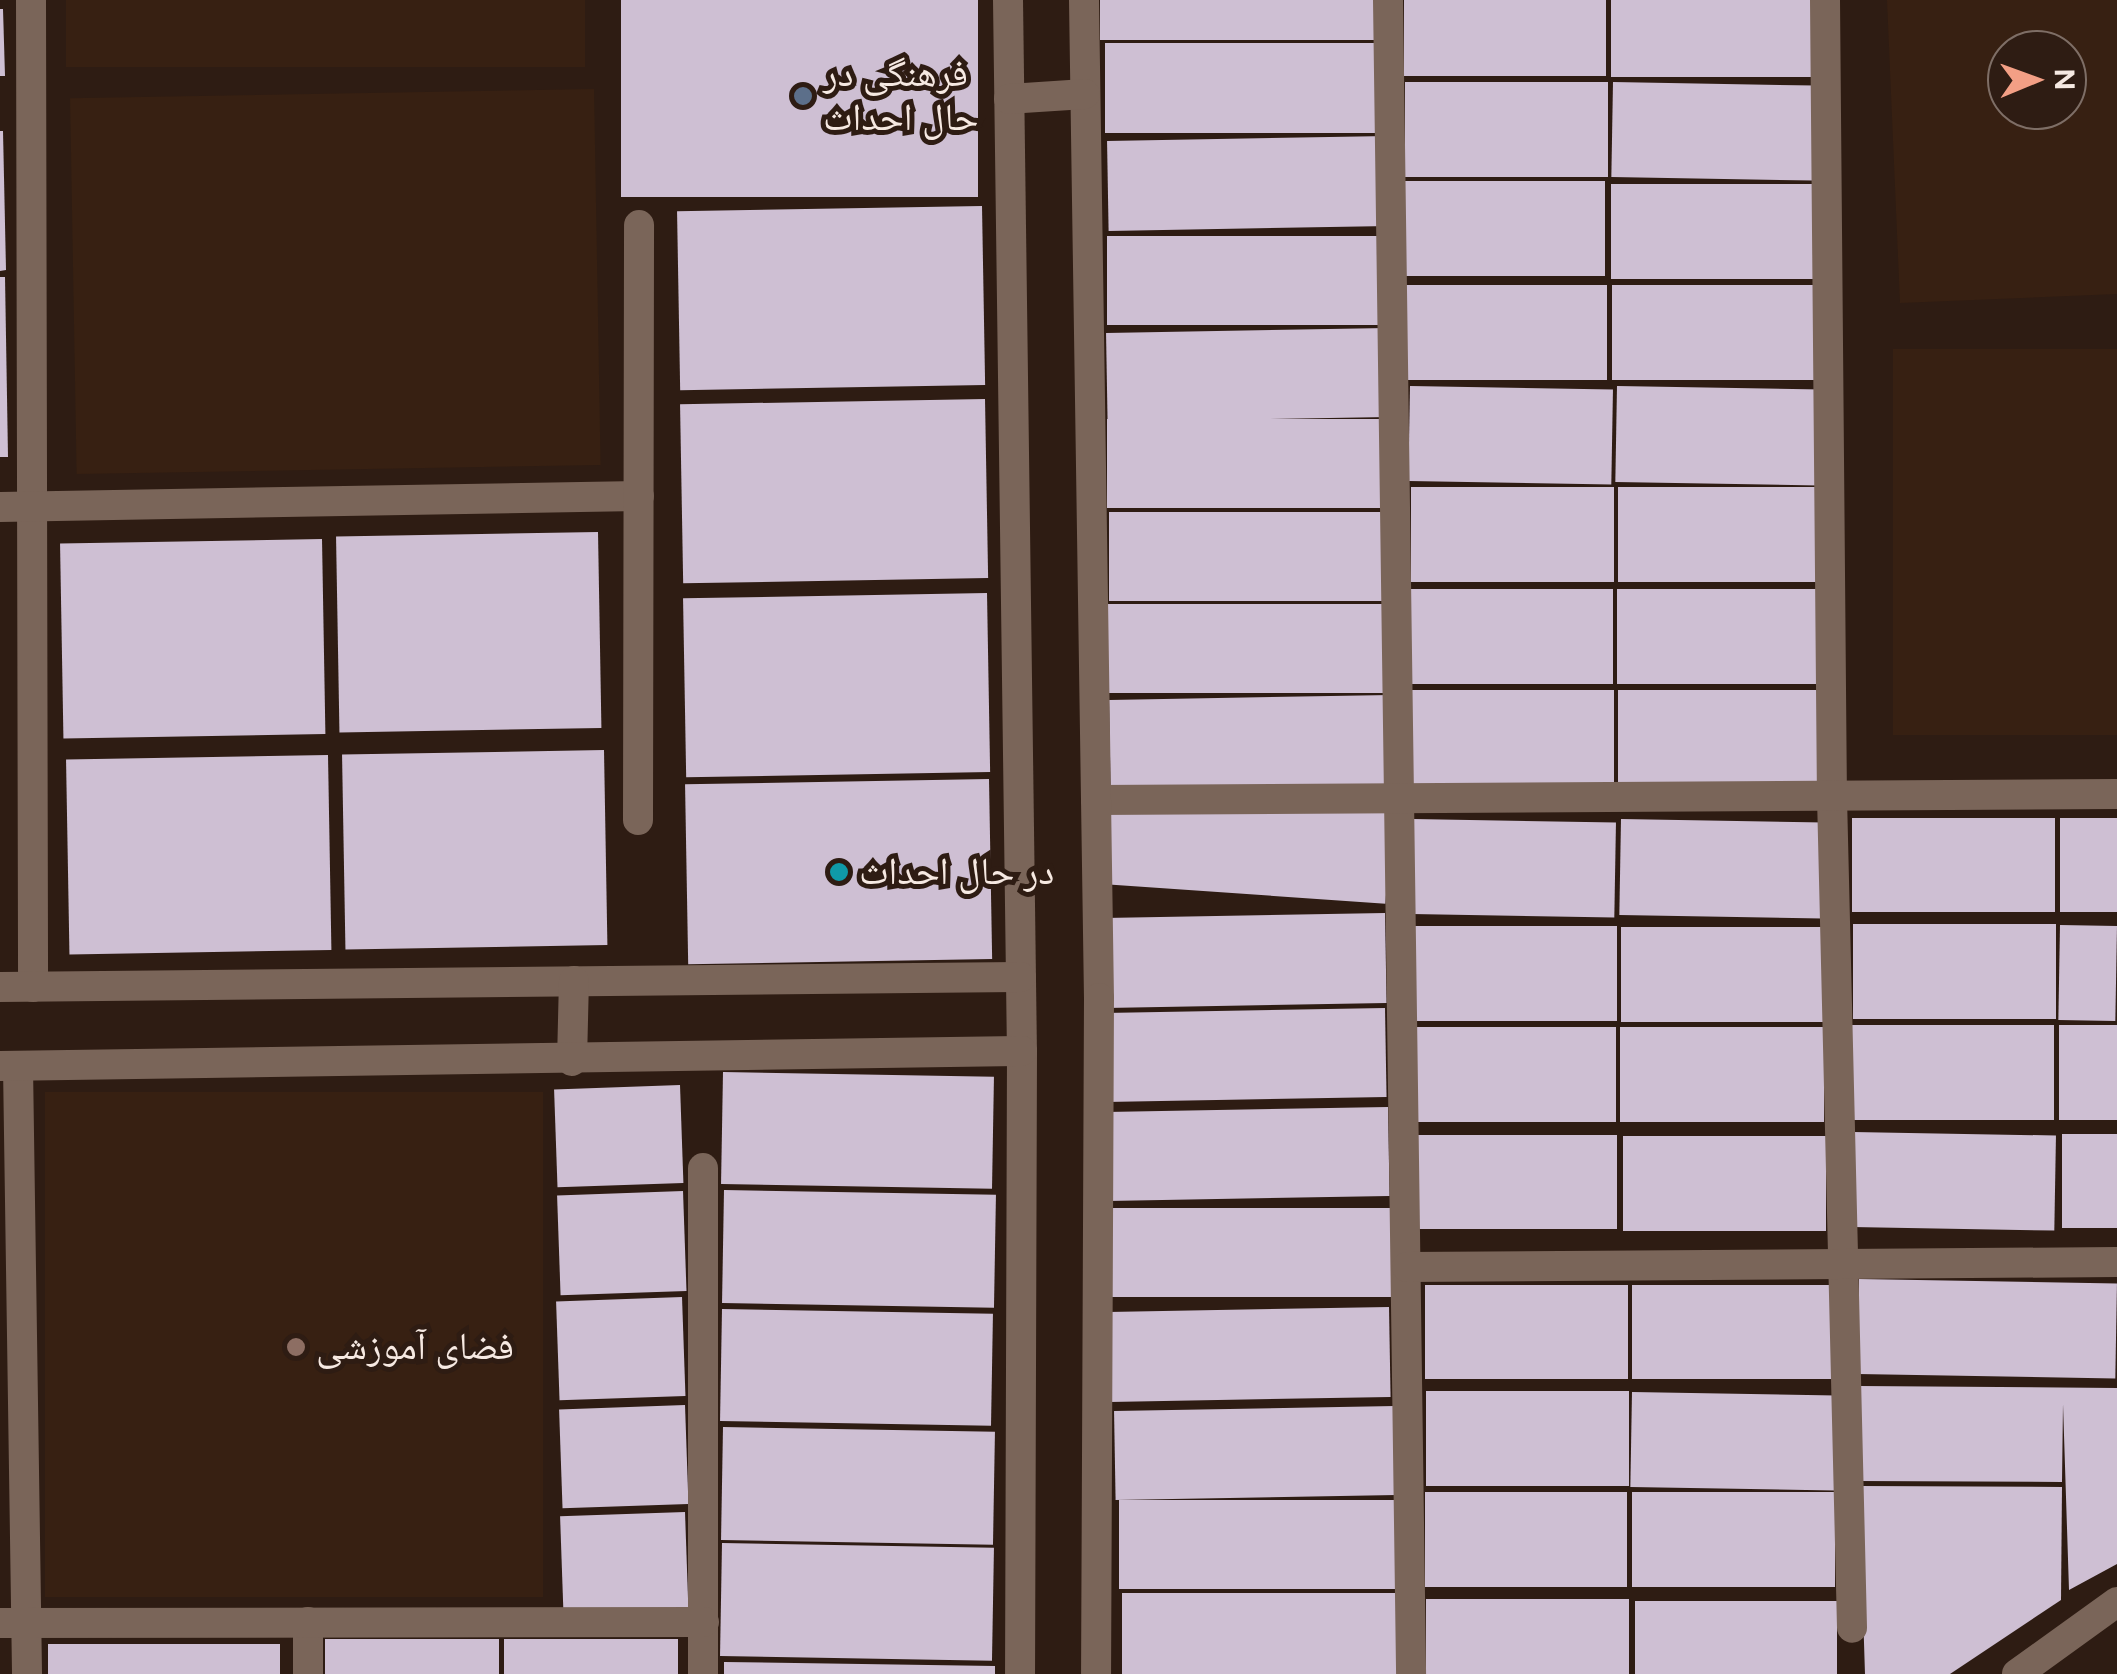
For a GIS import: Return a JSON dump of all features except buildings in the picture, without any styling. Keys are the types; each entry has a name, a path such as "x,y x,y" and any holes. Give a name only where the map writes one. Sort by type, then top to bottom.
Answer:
{"street":[{"path":"31,0 36,506 33,986"},
{"path":"1008,0 1022,1051 1020,1674"},
{"path":"1084,0 1096,800 1096,1674"},
{"path":"1388,0 1412,1674"},
{"path":"1824,0 1840,1264 1852,1628"},
{"path":"1009,99 1086,94"},
{"path":"638,225 638,820"},
{"path":"0,507 639,496"},
{"path":"1096,800 2117,794"},
{"path":"0,986 1021,977"},
{"path":"572,1061 574,981"},
{"path":"27,1674 14,1623 9,1066 572,1061 1022,1051"},
{"path":"702,1168 703,1674"},
{"path":"1407,1268 2117,1262"},
{"path":"2016,1674 2117,1602"},
{"path":"308,1622 308,1674"},
{"path":"14,1623 704,1622"}],"shaded area":[{"path":"66,0 585,0 585,67 66,67"},
{"path":"1887,0 2117,0 2117,294 1900,303"},
{"path":"594,89 601,465 77,474 70,98"},
{"path":"1893,349 2117,349 2117,735 1893,735"},
{"name":"فضای آموزشی","path":"45,1092 543,1092 543,1597 45,1597"}],"place":[{"name":"فرهنگی در حال احداث","path":"803,96"},
{"name":"در حال احداث","path":"839,872"},
{"name":"فضای آموزشی","path":"296,1347"}]}
